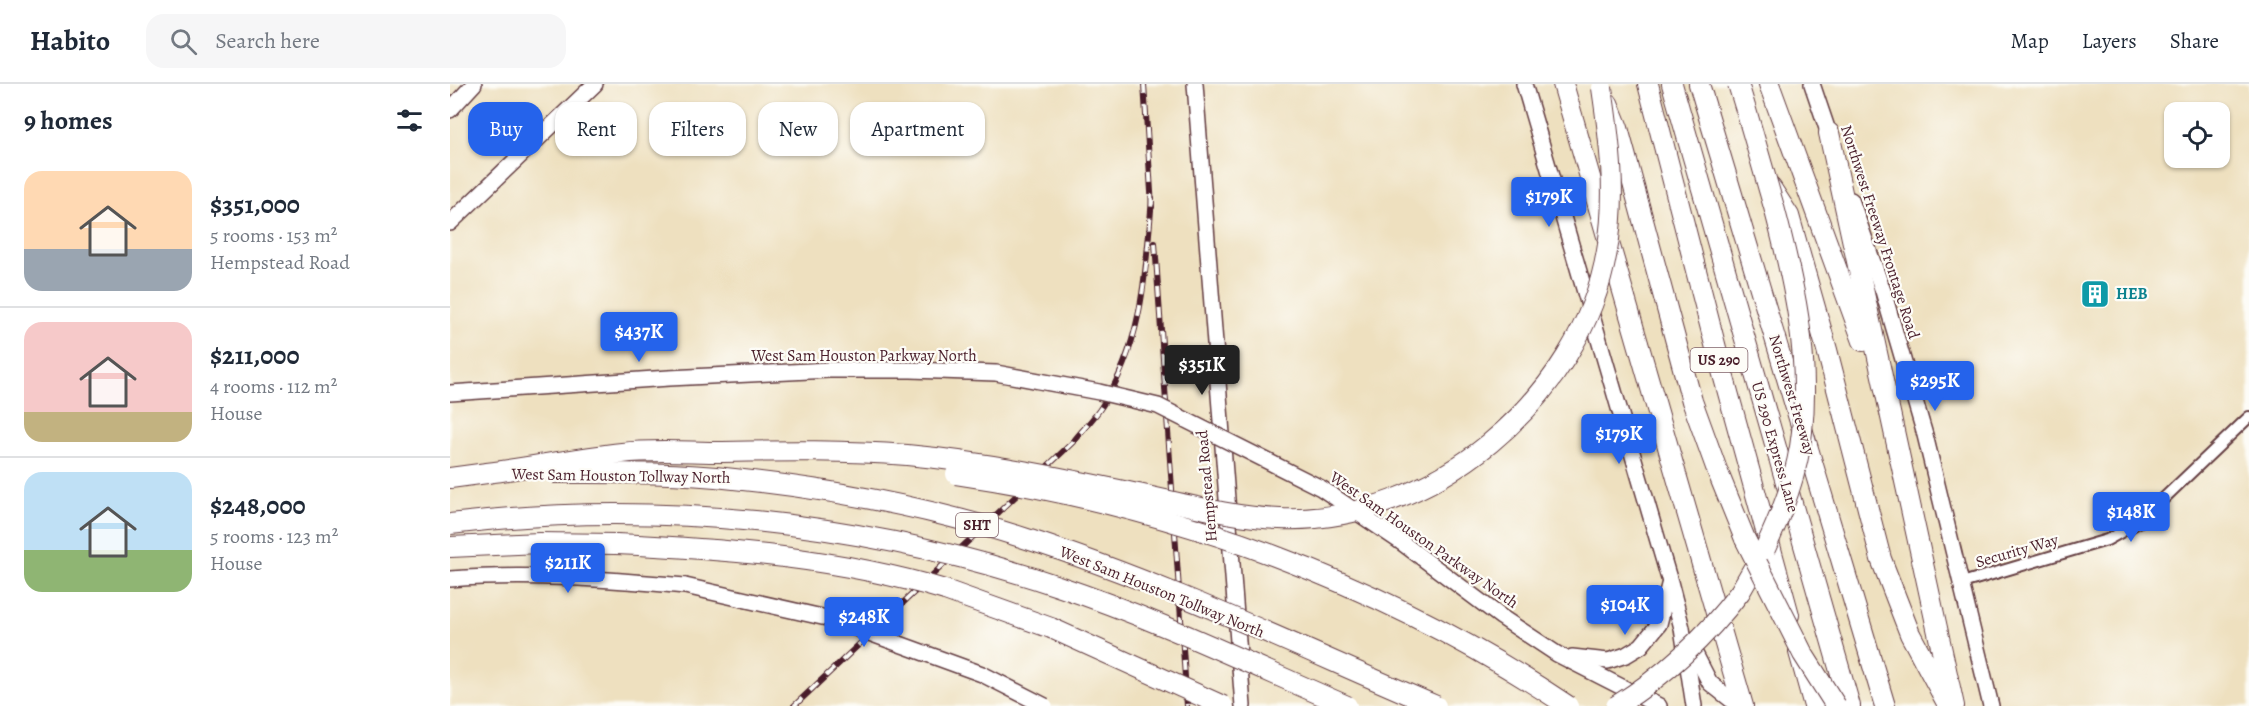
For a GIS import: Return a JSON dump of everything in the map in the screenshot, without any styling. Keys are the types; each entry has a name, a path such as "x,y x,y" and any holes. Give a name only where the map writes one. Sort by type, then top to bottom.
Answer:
{"highway":[{"path":"1561,84 1743,706"},
{"name":"US 290","path":"1648,84 1718,356 1814,706"},
{"name":"US 290 Express Lane","path":"1672,84 1850,706"},
{"name":"Northwest Freeway","path":"1699,84 1885,706"},
{"path":"1616,706 1650,684 1694,647 1740,592 1765,549 1784,505 1792,482 1802,434 1803,345 1793,286 1738,84"},
{"path":"1769,84 1888,408"},
{"path":"488,473 624,452 820,450 909,455 1004,467 1244,517 1285,519 1327,516 1365,509 1413,491 1461,466 1498,438 1540,393 1571,349 1592,303 1607,252 1612,195 1610,142 1602,86"},
{"path":"1602,86 1618,128 1692,401 1717,470 1745,539 1760,569 1803,654 1836,706"},
{"path":"1829,133 1954,706"},
{"path":"1766,181 1789,216 1827,350 1881,559 1910,634 1949,706"},
{"path":"732,452 845,461 1014,483 1100,501 1175,522 1261,551 1385,602 1459,640 1568,706"},
{"name":"West Sam Houston Tollway North","path":"450,478 488,473 620,473 733,478 840,493 928,512 1023,537 1138,578 1436,706"},
{"name":"West Sam Houston Tollway North","path":"450,524 576,515 698,516 811,528 892,542 995,567 1079,593 1347,706"},
{"path":"450,548 550,543 660,546 829,563 877,572 945,590 1038,623 1223,706"}],"main road":[{"path":"450,110 474,84"},
{"path":"450,223 595,84"},
{"name":"Hempstead Road","path":"1195,84 1243,706"},
{"path":"1524,84 1670,582 1682,628 1694,706"},
{"name":"Northwest Freeway Frontage Road","path":"1812,84 1886,302 1925,435 1991,706"},
{"name":"West Sam Houston Parkway North","path":"450,393 829,370 911,370 996,374 1099,392 1158,406 1321,488 1401,542 1501,617 1557,654 1659,706"},
{"path":"450,579 498,576 557,577 685,586 831,619 982,674 1044,706"},
{"path":"1557,654 1608,661 1626,655 1641,646 1659,624 1670,582"},
{"path":"1682,628 1710,683 1738,706"}],"street":[{"name":"Security Way","path":"1962,583 2107,540 2139,522 2249,417"}],"railway":[{"path":"1144,84 1152,207"},
{"path":"794,706 1073,442 1099,411 1116,382 1134,332 1144,279 1152,198"},
{"path":"1155,243 1187,706"}],"place":[{"name":"HEB","path":"2095,294"}]}
